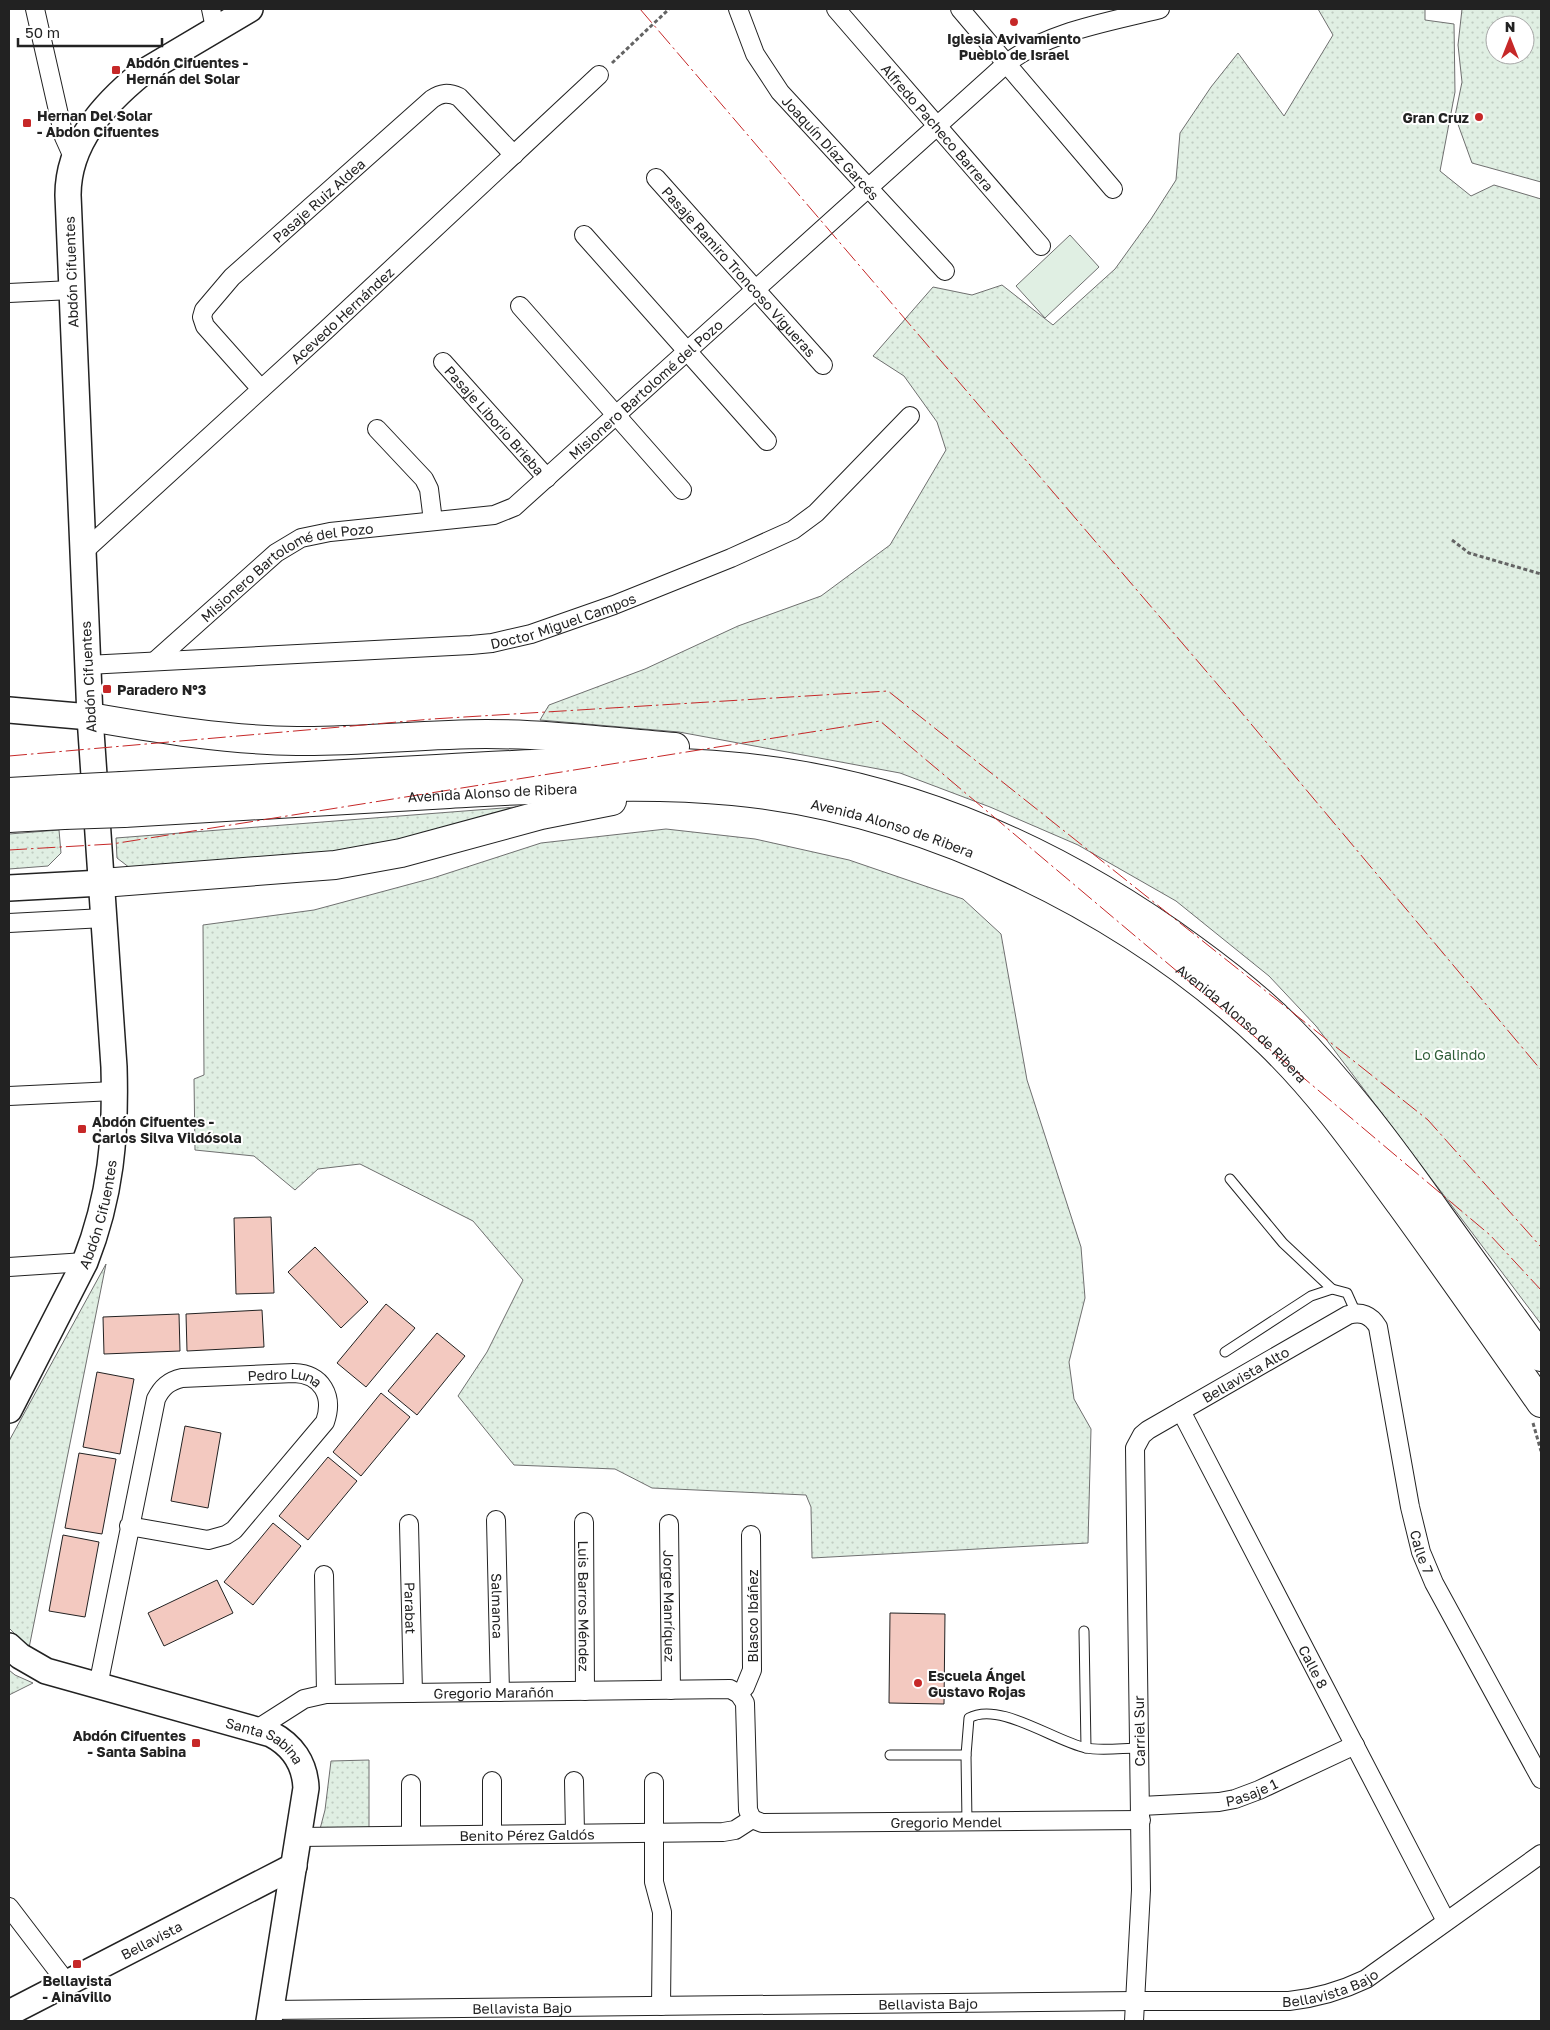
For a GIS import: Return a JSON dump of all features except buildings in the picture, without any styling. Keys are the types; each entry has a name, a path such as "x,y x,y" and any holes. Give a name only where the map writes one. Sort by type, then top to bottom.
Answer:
{"highway":[{"path":"90,717 170,731 255,740 340,740 487,734 559,737 695,750 755,762 794,774"},
{"name":"Avenida Alonso de Ribera","path":"9,792 562,764 670,764 794,774 916,804 971,823 1055,862 1124,901 1211,962 1287,1027 1363,1112 1541,1356"},
{"path":"102,883 327,866 365,861 541,815 693,788"},
{"name":"Avenida Alonso de Ribera","path":"9,818 542,790 693,788 780,797 826,806 906,828 952,844 1028,877 1135,937 1206,988 1270,1044 1314,1093 1386,1184 1541,1403"}],"street":[{"path":"35,9 64,137 73,157"},
{"name":"Abdón Cifuentes","path":"9,1410 85,1262 100,1220 111,1171 115,1122 102,883 87,665 68,182 73,157 91,125 127,84 213,18 250,9"},
{"name":"Joaquín Díaz Garcés","path":"738,9 755,54 770,79 867,189 944,271"},
{"name":"Alfredo Pacheco Barrera","path":"836,9 1041,246"},
{"path":"960,9 1113,188"},
{"name":"Misionero Bartolomé del Pozo","path":"155,661 288,544 315,534 494,515 504,512 523,500 1007,63 1029,48 1057,36 1160,9"},
{"name":"Acevedo Hernández","path":"83,552 599,75"},
{"name":"Pasaje Ruiz Aldea","path":"261,389 205,326 202,317 204,310 212,300 255,256 438,95 446,93 459,97 514,155"},
{"name":"Pasaje Ramiro Troncoso Vigueras","path":"656,178 823,365"},
{"path":"584,235 767,441"},
{"path":"9,293 72,290"},
{"path":"520,306 682,490"},
{"name":"Pasaje Liborio Brieba","path":"443,362 547,478"},
{"name":"Doctor Miguel Campos","path":"155,661 471,645 513,639 548,629 678,580 793,530 816,513 910,416"},
{"path":"376,429 424,479 429,489 433,521"},
{"path":"87,665 155,661"},
{"path":"9,710 90,717"},
{"path":"9,888 102,883"},
{"path":"9,923 104,918"},
{"path":"9,1096 114,1091"},
{"path":"9,1267 85,1262"},
{"name":"Bellavista Alto","path":"1137,1441 1148,1430 1336,1321 1356,1313"},
{"name":"Calle 7","path":"1356,1313 1364,1314 1375,1321 1380,1334 1414,1528 1427,1568 1541,1779"},
{"name":"Pedro Luna","path":"98,1686 129,1526 156,1399 165,1385 173,1380 182,1378 294,1373 307,1374 320,1383 328,1398 327,1414 324,1422 234,1530 226,1535 208,1540 129,1526"},
{"name":"Calle 8","path":"1181,1411 1446,1921"},
{"name":"Carriel Sur","path":"1134,2021 1141,1890 1134,1456 1137,1441"},
{"name":"Salmanca","path":"496,1520 500,1692"},
{"name":"Luis Barros Méndez","path":"584,1522 585,1691"},
{"name":"Parabat","path":"409,1524 413,1693"},
{"name":"Jorge Manríquez","path":"669,1524 671,1690"},
{"name":"Blasco Ibáñez","path":"739,1694 745,1687 752,1670 751,1535"},
{"path":"324,1575 326,1694"},
{"name":"Santa Sabina","path":"9,1646 20,1656 46,1671 271,1734 286,1744 297,1756 304,1770 306,1788 270,2016"},
{"name":"Gregorio Marañón","path":"257,1729 304,1699 326,1694 730,1689 739,1694"},
{"path":"739,1694 745,1703 748,1810 752,1819"},
{"name":"Pasaje 1","path":"1141,1813 1236,1799 1355,1745"},
{"path":"574,1781 575,1833"},
{"path":"492,1782 492,1834"},
{"path":"654,1782 654,1882 662,1912 666,2011"},
{"path":"411,1784 411,1835"},
{"name":"Gregorio Mendel","path":"752,1819 762,1823 967,1822 1141,1813"},
{"name":"Benito Pérez Galdós","path":"299,1837 729,1831 742,1827 752,1819"},
{"name":"Bellavista Bajo","path":"270,2016 666,2011 760,2013 1136,2001 1288,2001 1329,1994 1366,1979 1541,1854"},
{"name":"Bellavista","path":"9,2013 294,1866"},
{"path":"9,1907 67,1983"}],"lane":[{"path":"1230,1179 1283,1242 1332,1289 1348,1293 1356,1313"},
{"path":"1225,1352 1311,1296 1332,1289"},
{"path":"1084,1631 1086,1748"},
{"path":"967,1822 966,1755 969,1718 998,1714 1086,1748 1140,1748"},
{"path":"890,1755 966,1755"}],"path":[{"path":"599,75 669,9"},
{"path":"1452,540 1469,553 1541,574"}],"green space":[{"name":"Lo Galindo","path":"1318,9 1425,9 1425,20 1454,24 1455,92 1440,171 1471,196 1494,185 1541,199 1541,1324 1316,1026 1269,976 1176,901 1078,845 990,807 900,773 679,732 540,720 549,705 645,669 738,626 821,596 890,545 946,450 937,422 904,376 873,356 933,287 972,295 1002,285 1053,325 1115,269 1151,219 1176,180 1180,133 1211,87 1238,53 1284,116 1333,35"},
{"path":"1462,9 1541,9 1541,182 1472,163 1455,116 1462,82 1458,45"},
{"path":"1070,235 1099,267 1045,318 1016,286"},
{"path":"516,807 394,848 130,868 117,858 116,838"},
{"path":"666,829 755,839 849,860 963,899 1001,934 1027,1080 1081,1247 1085,1298 1069,1362 1074,1399 1091,1429 1088,1543 812,1558 811,1507 806,1495 652,1488 615,1469 514,1465 458,1396 487,1352 523,1280 473,1221 360,1164 318,1169 295,1190 254,1156 195,1150 194,1079 204,1075 203,925 314,910 433,878 541,843"},
{"path":"59,830 61,853 48,866 9,869 9,834"},
{"path":"106,1264 29,1648 9,1628 9,1441"},
{"path":"9,1670 15,1675 33,1683 9,1695"},
{"path":"369,1760 369,1828 320,1829 325,1810 331,1761"}],"power":[{"path":"640,9 1236,706 1541,1070"},
{"path":"9,756 432,719 888,691 1428,1120 1541,1247"},
{"path":"9,850 112,844 880,721 1490,1235 1541,1290"}],"place":[{"name":"Iglesia Avivamiento Pueblo de Israel","path":"1014,22"},
{"name":"Abdón Cifuentes - Hernán del Solar","path":"116,70"},
{"name":"Gran Cruz","path":"1479,117"},
{"name":"Hernan Del Solar - Abdon Cifuentes","path":"27,123"},
{"name":"Paradero N°3","path":"107,689"},
{"name":"Abdón Cifuentes - Carlos Silva Vildósola","path":"82,1129"},
{"name":"Escuela Ángel Gustavo Rojas","path":"918,1683"},
{"name":"Abdón Cifuentes - Santa Sabina","path":"196,1743"},
{"name":"Bellavista - Ainavillo","path":"77,1964"}]}
